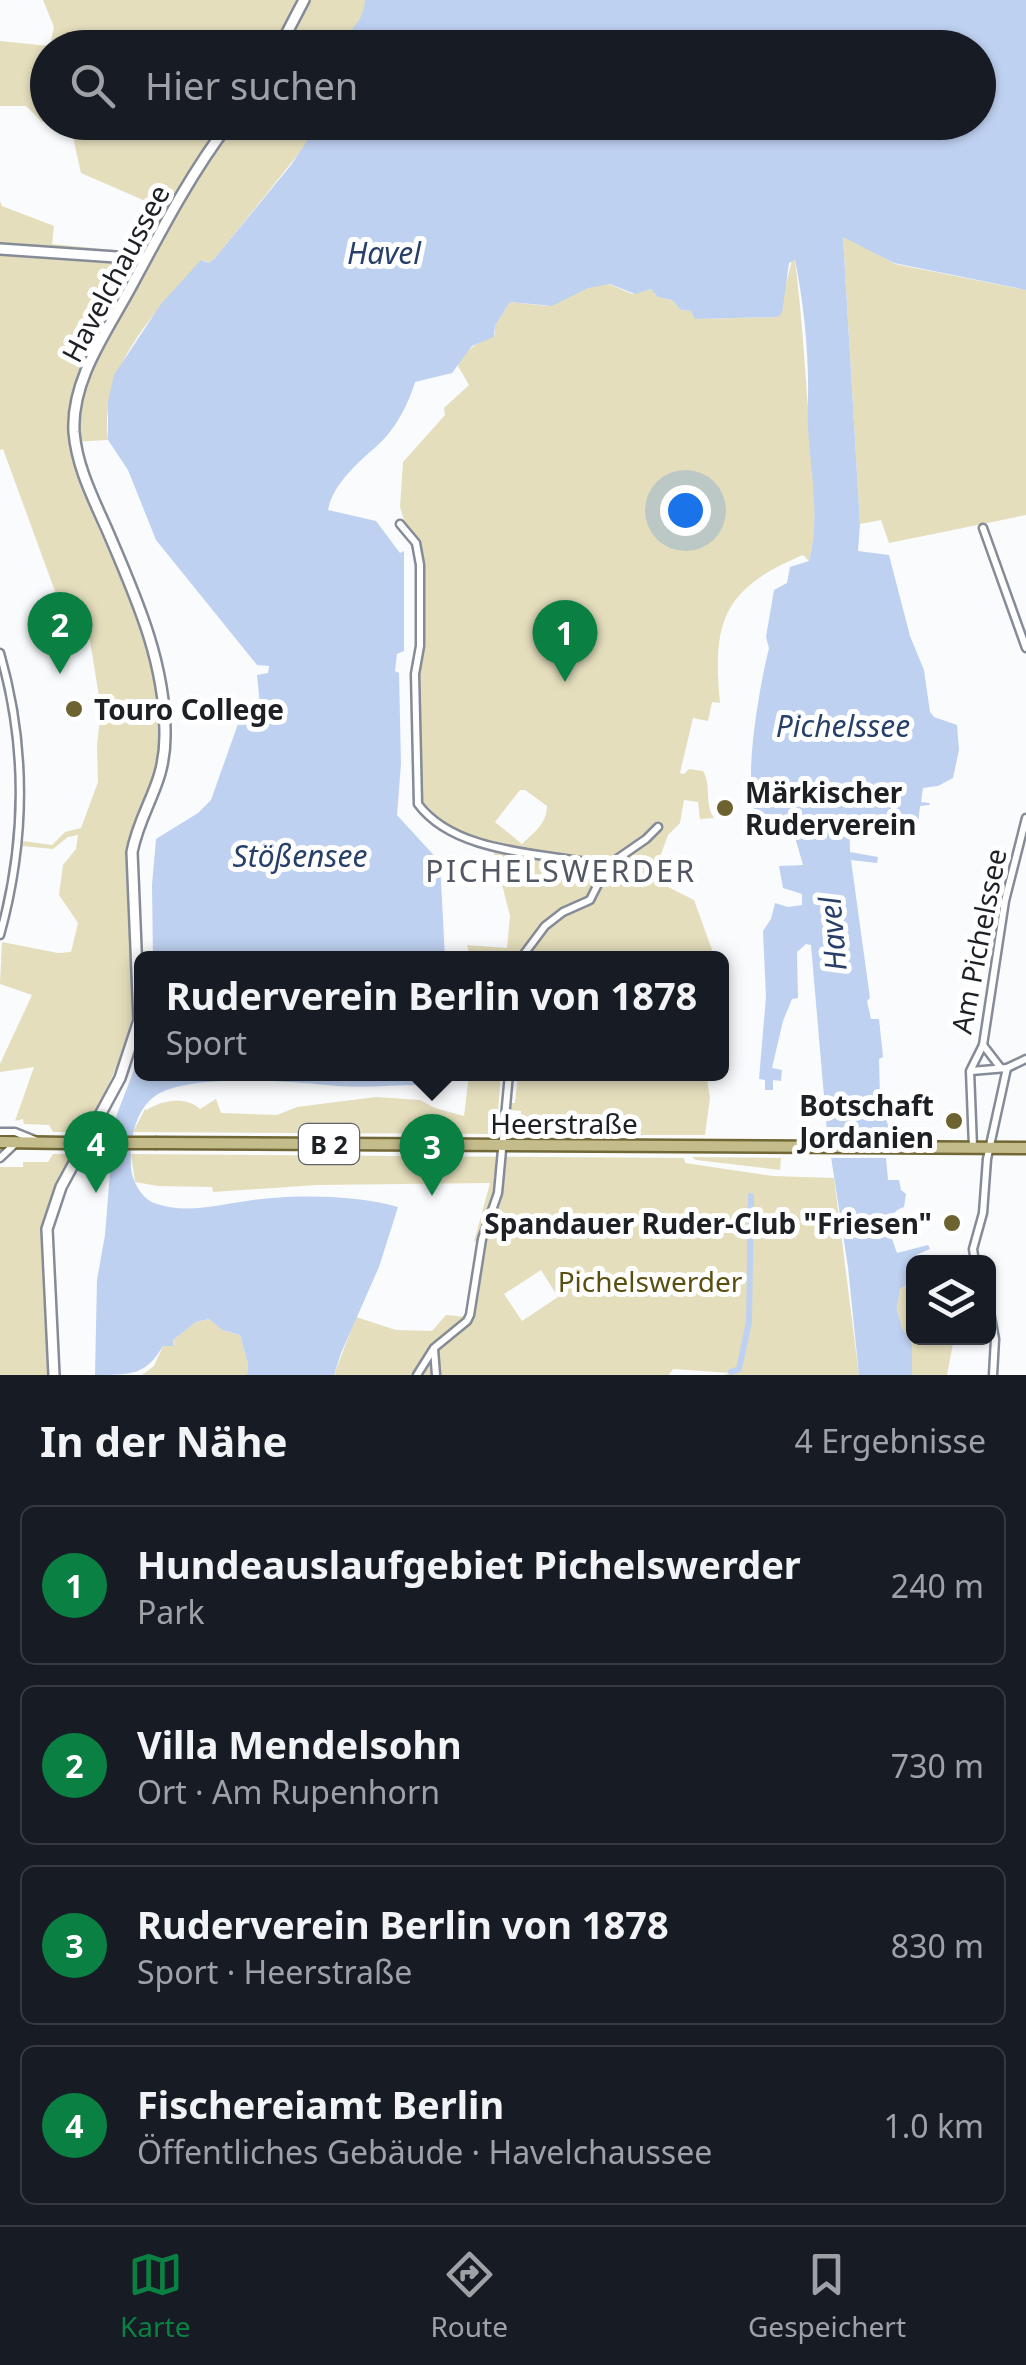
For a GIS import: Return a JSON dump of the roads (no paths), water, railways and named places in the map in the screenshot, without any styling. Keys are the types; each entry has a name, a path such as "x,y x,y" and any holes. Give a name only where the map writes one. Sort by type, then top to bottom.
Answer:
{"main road":[{"name":"Heerstraße","path":"0,1142 1026,1148"}],"street":[{"path":"289,30 304,0"},
{"name":"Havelchaussee","path":"136,951 132,852 158,787 164,755 164,708 147,626 79,462 75,412 85,373 181,194 218,140"},
{"path":"0,248 145,259"},
{"path":"400,524 416,543 420,565 420,646 415,674 415,789 420,808 444,828 472,843 606,866"},
{"path":"983,528 1026,648"},
{"path":"0,653 17,732 21,810 16,859 0,936"},
{"name":"Am Pichelssee","path":"970,1071 983,1045 1005,901 1026,818"},
{"path":"525,951 562,912 590,900 606,866 646,840 658,827"},
{"name":"Havelchaussee","path":"54,1375 47,1229 62,1187 120,1078 134,1035"},
{"path":"983,1045 1003,1067"},
{"path":"974,1147 970,1071 1003,1067 1026,1059"},
{"path":"975,1255 1003,1067"},
{"path":"418,1375 434,1348 468,1321 470,1315 482,1239 495,1205 508,1081"},
{"name":"Heerstraße","path":"0,1132 15,1132 41,1142"},
{"path":"0,1158 17,1142"},
{"path":"993,1375 995,1345"},
{"path":"434,1348 436,1375"}],"water":[{"path":"365,0 1026,0 1026,290 894,263 843,237 860,524 858,551 889,555 910,636 924,670 930,712 957,725 959,750 953,778 923,788 921,802 930,805 920,806 918,825 849,817 850,852 878,857 877,863 851,860 870,998 867,1001 871,1019 879,1019 883,1057 879,1059 880,1098 891,1136 886,1158 888,1180 899,1180 906,1194 904,1207 892,1215 891,1233 897,1253 928,1245 930,1249 906,1255 906,1285 900,1289 897,1309 906,1345 912,1345 912,1375 859,1375 848,1267 827,1131 811,945 806,944 797,952 798,998 792,999 783,1021 772,1068 782,1070 781,1081 773,1080 773,1090 765,1090 765,1080 759,1079 766,997 763,931 775,903 788,907 802,905 802,894 783,888 779,866 803,865 795,837 763,828 754,809 751,788 753,738 769,648 766,637 774,590 787,583 790,567 809,561 813,541 807,347 795,260 789,263 782,313 778,317 695,319 691,311 681,310 672,300 658,297 651,289 635,294 610,284 588,288 552,306 510,302 495,326 494,337 472,346 452,373 415,382 406,407 391,430 335,491 328,510 376,521 400,553 404,551 404,651 397,654 395,671 399,673 401,764 397,815 440,862 445,951 153,951 156,839 198,813 211,800 239,721 244,718 247,722 261,715 257,675 268,673 269,666 257,665 156,540 128,470 108,440 108,401 114,375 161,304 201,260 209,263 215,258 308,140 996,140 996,30 352,30 362,15"},
{"path":"134,1070 134,1081 217,1081 171,1089 155,1096 142,1110 133,1137 131,1171 149,1201 191,1208 306,1196 365,1200 398,1207 379,1267 334,1375 247,1375 240,1335 222,1330 209,1319 196,1322 173,1340 174,1346 163,1346 144,1368 95,1375 97,1280 105,1235 114,1122"},
{"path":"260,1081 425,1081 421,1085 348,1087"}],"waterway":[{"path":"731,1372 739,1369 749,1322 751,1196"}],"place":[{"name":"Villa Mendelsohn","path":"60,674"},
{"name":"Hundeauslaufgebiet Pichelswerder","path":"565,682"},
{"name":"Touro College","path":"74,709"},
{"name":"Märkischer Ruderverein","path":"725,808"},
{"name":"Botschaft Jordanien","path":"954,1121"},
{"name":"Fischereiamt Berlin","path":"96,1193"},
{"name":"Ruderverein Berlin von 1878","path":"432,1196"},
{"name":"Spandauer Ruder-Club \"Friesen\"","path":"952,1223"}],"district":[{"name":"PICHELSWERDER","path":"561,870"}],"water label":[{"name":"Havel","path":"384,252"},
{"name":"Pichelssee","path":"843,725"},
{"name":"Stößensee","path":"300,855"},
{"name":"Havel","path":"832,934"}],"park label":[{"name":"Pichelswerder","path":"650,1281"}]}
